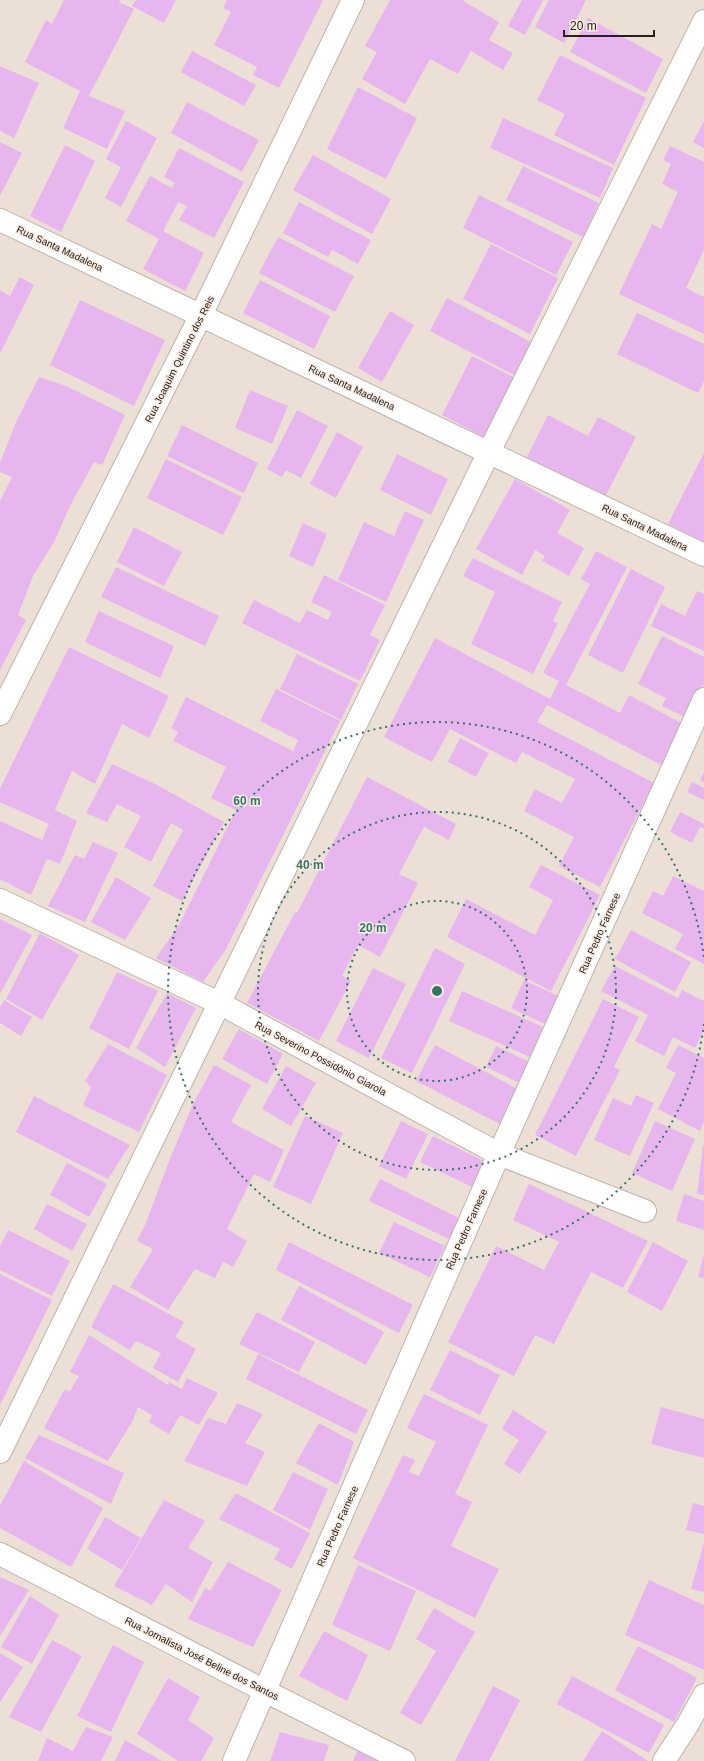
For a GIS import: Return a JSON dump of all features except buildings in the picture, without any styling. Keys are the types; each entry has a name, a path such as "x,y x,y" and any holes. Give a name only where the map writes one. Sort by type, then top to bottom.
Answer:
{"street":[{"name":"Rua Joaquim Quintino dos Reis","path":"0,714 201,315 353,0"},
{"path":"0,1452 489,452 704,21"},
{"name":"Rua Santa Madalena","path":"0,220 704,555"},
{"name":"Rua Pedro Farnese","path":"234,1761 499,1154 704,699"},
{"name":"Rua Severino Possidônio Giarola","path":"0,900 219,1003 499,1154 645,1211"},
{"name":"Rua Jornalista José Beline dos Santos","path":"0,1554 404,1761"},
{"path":"664,1761 688,1724 704,1695"}]}
